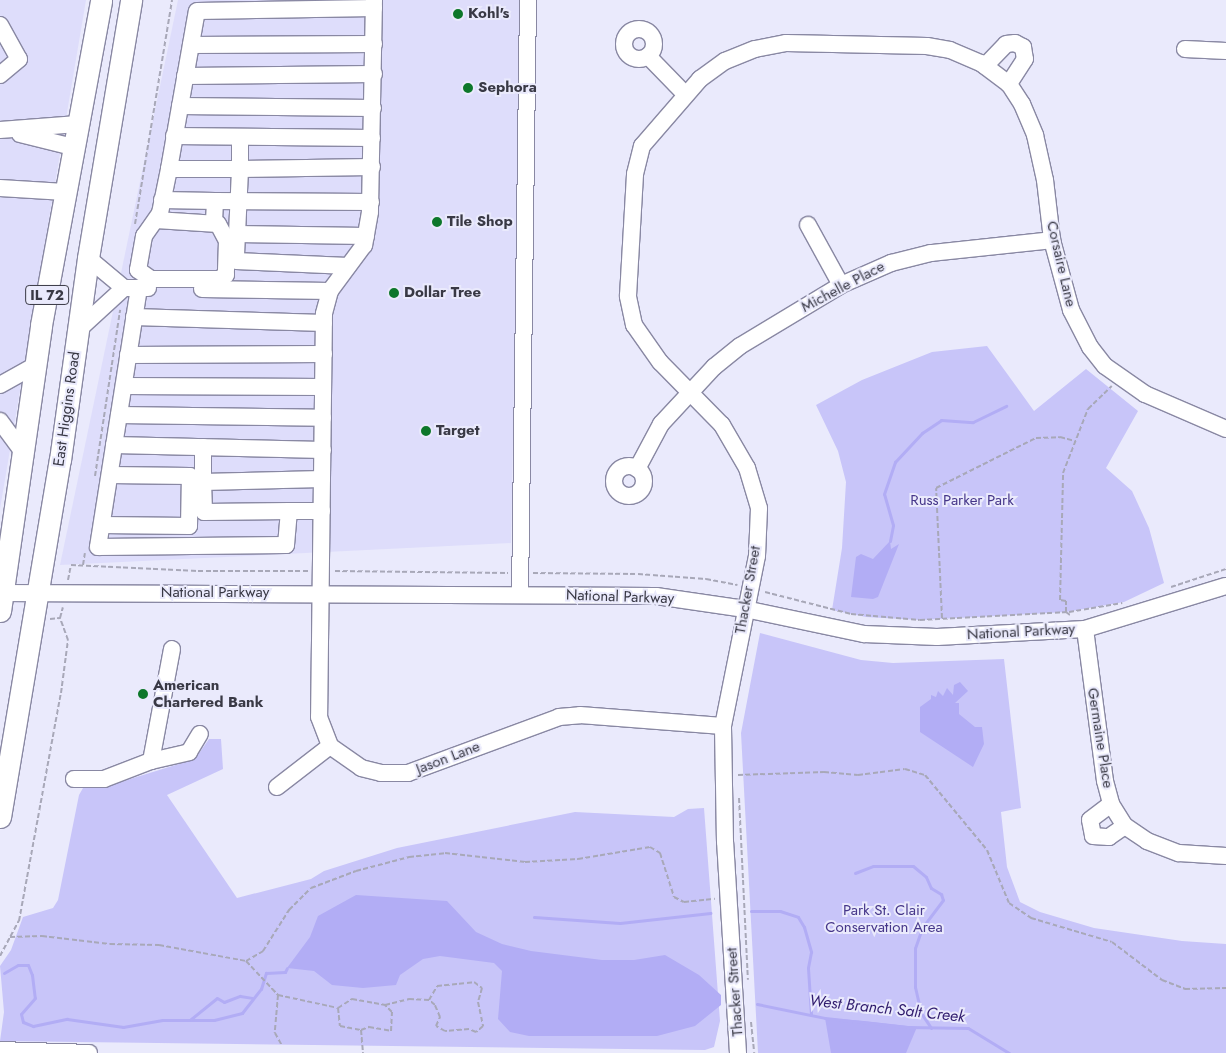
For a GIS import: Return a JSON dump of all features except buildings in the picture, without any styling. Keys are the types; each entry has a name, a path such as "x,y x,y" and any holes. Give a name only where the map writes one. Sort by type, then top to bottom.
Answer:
{"main road":[{"name":"IL 72","path":"1,596 25,455 36,365 65,192 101,0"},
{"name":"East Higgins Road","path":"0,817 38,592 88,258 131,0"},
{"path":"110,123 130,74 144,0"}],"street":[{"path":"520,595 528,0"},
{"path":"156,220 214,221 223,228 227,240 228,269 223,277 151,279 141,274 138,266 144,236 156,220 162,200 198,6 374,4 371,202 366,236 364,245 330,291 324,323 319,717 330,746 277,787"},
{"path":"0,25 19,59 0,75"},
{"name":"Corsaire Lane","path":"685,94 725,60 755,49 786,42 927,46 950,50 985,66 1008,84 1022,104 1034,134 1045,180 1052,240 1071,310 1090,347 1105,366 1145,394 1226,428"},
{"path":"985,66 1006,44 1015,42 1023,46 1025,58 1008,84"},
{"path":"191,46 374,44"},
{"path":"1185,50 1226,50"},
{"path":"648,56 685,94"},
{"path":"185,76 374,74"},
{"name":"Thacker Street","path":"685,94 642,146 635,174 628,296 634,325 648,349 722,425 747,468 759,508 757,590 723,726 737,898 738,1053"},
{"path":"180,106 373,108"},
{"path":"1,127 78,124"},
{"path":"1,127 73,146"},
{"path":"174,136 372,138"},
{"path":"235,289 240,137"},
{"path":"169,169 372,168"},
{"path":"0,188 65,192"},
{"path":"162,200 371,202"},
{"path":"214,221 215,201"},
{"path":"808,225 842,285"},
{"path":"237,234 366,236"},
{"name":"Michelle Place","path":"637,468 661,424 690,392 740,346 842,285 891,262 931,253 1052,240"},
{"path":"88,258 131,288 330,291"},
{"path":"236,262 348,266"},
{"path":"131,288 134,317 98,547 286,545 289,511"},
{"path":"78,330 131,288"},
{"path":"134,317 324,323"},
{"path":"128,355 324,354"},
{"path":"0,385 36,365"},
{"path":"124,386 323,387"},
{"path":"119,415 323,418"},
{"path":"0,421 25,455"},
{"path":"114,445 323,450"},
{"path":"202,447 204,512 322,511"},
{"path":"102,525 189,526 190,476 110,475"},
{"path":"203,482 322,479"},
{"name":"National Parkway","path":"1,596 38,592 656,596 753,610 864,634 937,636 1085,629 1226,586"},
{"name":"Germaine Place","path":"1085,629 1099,750 1111,804 1125,826 1147,841 1179,853 1226,856"},
{"path":"150,761 172,648"},
{"name":"Jason Lane","path":"330,746 361,768 381,774 408,773 559,717 580,715 723,726"},
{"path":"74,779 104,779 150,761 189,752 200,734"},
{"path":"1111,804 1090,820 1093,836 1109,838 1125,826"},
{"path":"0,1050 89,1053"}],"path":[{"path":"133,232 172,0"},
{"path":"95,483 96,453 131,288"},
{"path":"1085,629 1066,612 1066,601 1060,600 1060,528 1063,473 1088,409 1106,395 1118,376"},
{"path":"942,618 936,488 1036,438 1060,437 1075,441"},
{"path":"83,565 86,546"},
{"path":"71,565 198,571 520,573 706,579 866,617 942,618 1066,612 1124,602"},
{"path":"1162,590 1226,568"},
{"path":"753,610 757,590"},
{"path":"0,956 19,921 61,693 68,640 60,618"},
{"path":"737,767 738,785"},
{"path":"738,775 824,772 858,775 906,769 926,775 987,850 1009,903 1031,918 1112,942 1162,980 1185,989 1226,988"},
{"path":"739,794 737,898 748,985"},
{"path":"246,961 263,951 289,910 311,888 356,870 409,857 446,853 525,862 578,859 650,847 660,852 674,897 684,902 737,898"},
{"path":"10,937 42,936 110,944 159,945 246,961 278,995 338,1008 352,998 386,1005 409,999 429,1000 435,1004 440,1017 436,1026 445,1032 469,1029 476,1032 483,1026 478,1002 482,988 474,982 436,986 429,1000"},
{"path":"278,995 275,1032 281,1044"},
{"path":"338,1008 340,1026 361,1030 369,1027 391,1031 392,1012 386,1005"},
{"path":"750,1015 754,1053"},
{"path":"361,1030 363,1053"}],"shaded area":[{"path":"0,0 86,0 0,509"},
{"path":"178,0 521,0 511,543 60,565"},
{"path":"890,541 891,549 899,544 878,597 873,599 851,597 856,557 861,554 873,559"},
{"path":"960,682 968,691 955,703 959,703 959,714 975,727 982,727 984,744 973,767 920,732 920,707 931,699 931,695 936,697 938,691 943,696 947,688 953,695 954,685"},
{"path":"356,895 447,901 476,932 502,944 531,951 602,960 634,960 665,955 699,975 721,995 721,1005 695,1026 657,1036 529,1036 510,1032 498,1019 502,971 494,963 440,956 423,959 400,975 396,985 363,988 332,985 314,971 287,968 310,937 318,916"},
{"path":"825,1018 917,1027 906,1053 831,1053"}],"green space":[{"name":"Russ Parker Park","path":"987,346 1034,411 1086,369 1138,411 1106,468 1132,491 1149,528 1164,583 1124,602 1066,612 920,620 866,617 832,610 842,548 846,482 838,451 816,405 862,380 932,352"},
{"name":"Park St. Clair Conservation Area","path":"760,633 861,660 893,663 1004,659 1021,808 1001,812 1007,867 1020,902 1040,912 1094,928 1182,941 1226,944 1226,1053 758,1053 741,733"},
{"path":"209,739 221,739 223,769 167,795 237,898 311,879 324,871 397,848 575,812 674,817 688,809 704,808 720,1021 714,1047 705,1050 0,1041 4,1012 0,966 11,950 23,917 53,908 58,900 79,795 83,788 101,788 195,759"}],"waterway":[{"path":"890,541 893,525 884,494 895,462 922,433 941,420 973,422 1006,406"},
{"path":"855,873 873,866 913,866 926,877 931,888 941,894 943,900 922,928 915,948 915,987 921,1013 931,1028"},
{"path":"751,911 780,911 798,917 804,927 811,952 808,968 811,1015"},
{"path":"534,917 620,923 710,913"},
{"name":"West Branch Salt Creek","path":"4,973 18,965 28,965 32,975 35,998 21,1014 23,1022 33,1026 67,1019 123,1027 162,1020 214,1020 242,1013 261,989 266,973 285,972 287,968"},
{"path":"191,1019 217,998 224,1002 240,996 252,998"},
{"name":"West Branch Salt Creek","path":"757,1004 825,1018 907,1027 968,1028 1009,1053"}],"place":[{"name":"Kohl's","path":"458,14"},
{"name":"Sephora","path":"468,88"},
{"name":"Tile Shop","path":"437,222"},
{"name":"Dollar Tree","path":"394,293"},
{"name":"Target","path":"426,431"},
{"name":"American Chartered Bank","path":"143,694"}]}
